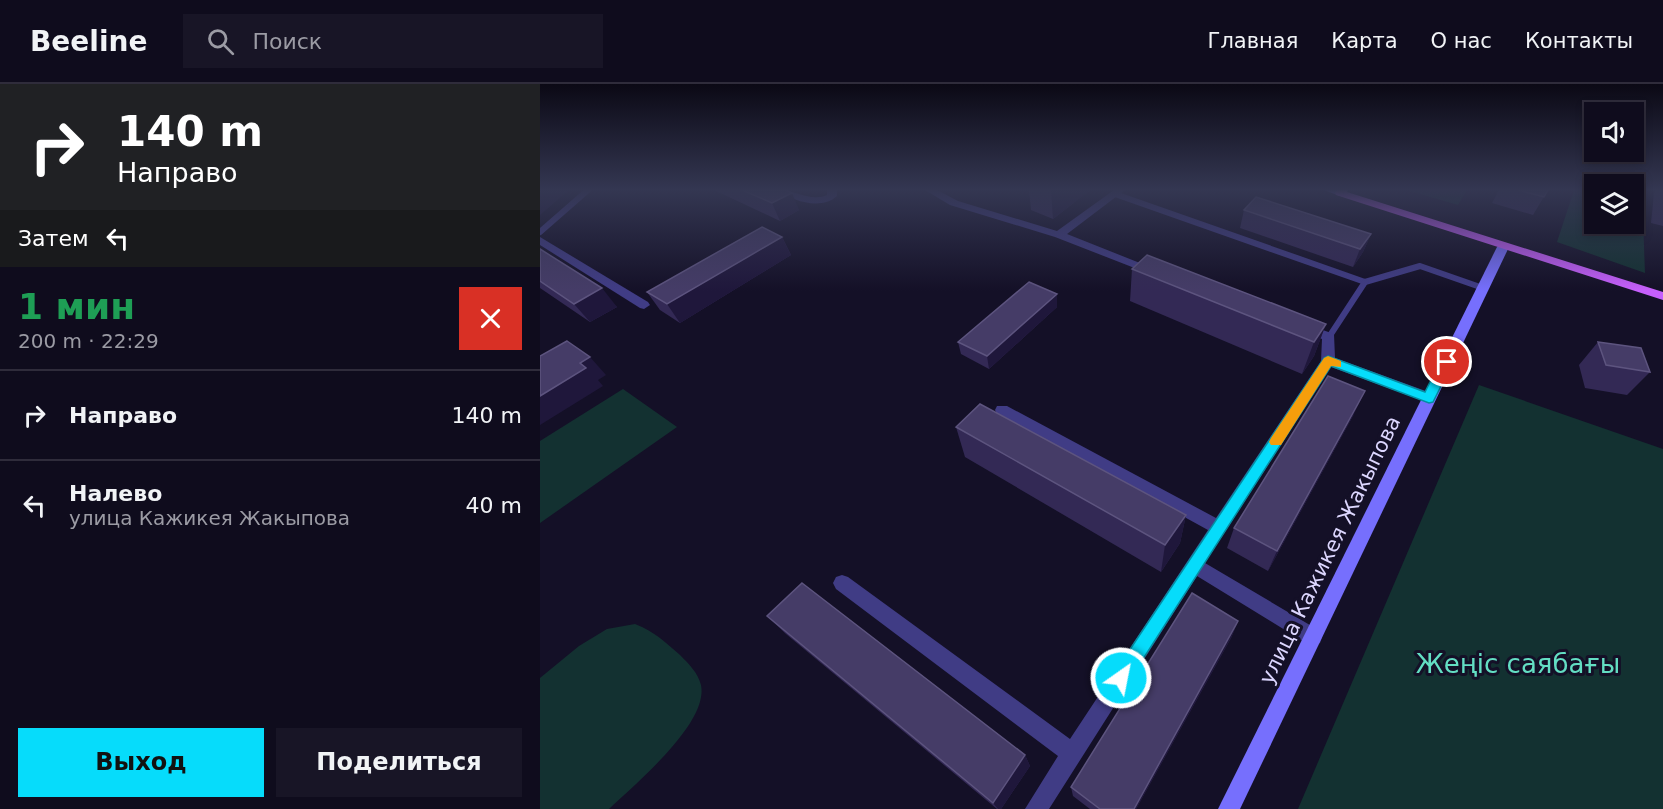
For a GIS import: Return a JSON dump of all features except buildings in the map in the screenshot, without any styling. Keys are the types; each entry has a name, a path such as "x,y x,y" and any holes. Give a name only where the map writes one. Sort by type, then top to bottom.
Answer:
{"main road":[{"path":"1434,224 1663,296"},
{"name":"улица Кажикея Жакыпова","path":"1229,809 1503,247"}],"street":[{"path":"1022,224 1059,235 1167,276"},
{"path":"1059,235 1074,224"},
{"path":"540,240 644,305"},
{"path":"1036,809 1328,361 1329,337 1286,320"},
{"path":"1328,361 1429,398"},
{"path":"1002,410 1220,528"},
{"path":"1194,565 1312,637"},
{"path":"842,583 1072,753"}],"lane":[{"path":"1205,224 1365,282 1420,266 1483,288"},
{"path":"1329,337 1365,282"}],"green space":[{"path":"1563,224 1584,224 1584,234 1644,234 1645,273 1557,242"},
{"name":"Жеңіс саябағы","path":"1479,385 1663,449 1663,809 1298,809"},
{"path":"623,389 677,427 540,523 540,441"},
{"path":"635,624 664,641 690,665 701,685 700,700 694,717 667,752 609,809 540,809 540,678 579,646 607,629"}],"slow traffic":[{"path":"1276,442 1328,361 1337,364"}],"route":[{"path":"1121,678 1328,361 1429,398 1447,362"}]}
